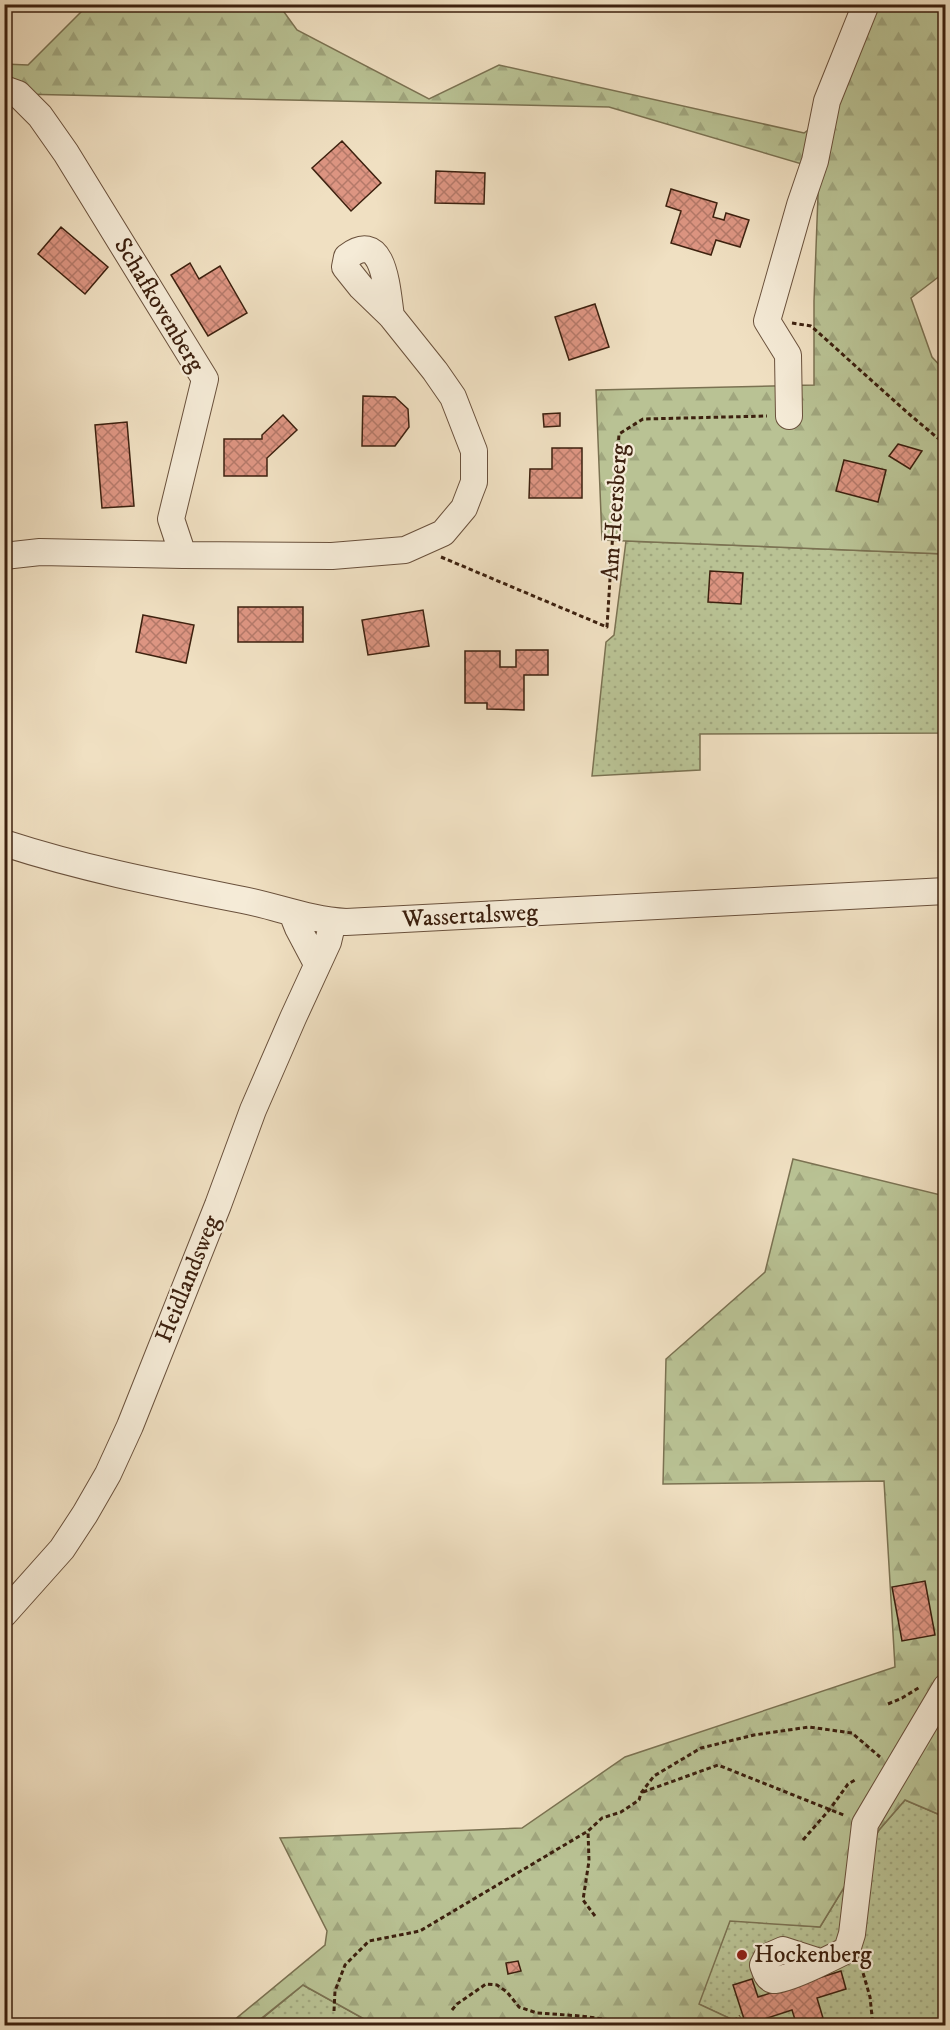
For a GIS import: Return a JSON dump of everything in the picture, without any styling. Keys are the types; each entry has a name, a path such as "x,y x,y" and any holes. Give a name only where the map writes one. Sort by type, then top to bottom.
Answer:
{"street":[{"path":"789,416 788,355 767,321 815,161 827,101 866,4"},
{"name":"Schafkovenberg","path":"4,89 18,94 40,116 66,153 205,379 171,519 183,555"},
{"path":"4,556 40,552 332,556 405,549 443,533 465,508 474,482 474,451 453,397 391,316"},
{"name":"Wassertalsweg","path":"4,843 91,869 256,903 308,918 333,921 360,922 945,891"},
{"path":"292,913 317,964"},
{"name":"Heidlandsweg","path":"4,1614 62,1549 108,1474 130,1426 254,1110 328,942 333,921"},
{"path":"819,1962 848,1950 852,1934 865,1824 896,1770 933,1687"}],"path":[{"path":"767,321 811,326 945,445"},
{"name":"Am Heersberg","path":"414,546 608,627 619,434 643,419 789,416"},
{"path":"888,1704 933,1687"},
{"path":"334,2011 335,1991 345,1965 369,1941 420,1931 588,1830 602,1818 621,1812 639,1800 641,1793 654,1776 701,1748 754,1735 809,1727 852,1733 896,1770"},
{"path":"641,1793 718,1765 865,1824"},
{"path":"803,1840 848,1784 855,1780"},
{"path":"588,1830 589,1861 583,1900 595,1916"},
{"path":"852,1934 870,1997 873,2025"},
{"path":"452,2010 486,1984 497,1985 507,1992 519,2007 537,2013 654,2025"},
{"path":"729,2025 740,2016"}],"green space":[{"path":"88,5 279,5 297,30 429,99 499,65 804,133 830,114 878,5 945,5 945,272 911,298 932,357 945,371 945,554 602,540 596,390 814,385 814,301 819,169 609,107 18,94 5,89 4,64 28,65"},
{"path":"626,541 945,554 945,733 700,734 700,770 592,776 606,642 614,635"},
{"path":"793,1159 945,1196 945,1817 905,1800 879,1830 820,1927 730,1921 699,2004 744,2025 375,2025 303,1985 253,2025 227,2026 325,1945 327,1931 280,1838 522,1828 625,1757 895,1667 884,1481 663,1484 666,1359 765,1272"},
{"path":"905,1800 945,1817 945,2025 744,2025 698,2004 730,1920 820,1927 879,1830"},
{"path":"303,1985 375,2025 253,2026"}],"building":[{"path":"342,141 381,183 351,211 312,168"},
{"path":"436,171 485,173 484,204 435,203"},
{"path":"671,189 717,203 713,217 724,220 726,213 749,220 740,247 716,240 711,255 671,243 681,211 666,206"},
{"path":"61,227 108,267 85,294 38,254"},
{"path":"190,263 199,279 220,266 247,313 208,336 171,275"},
{"path":"595,304 609,347 569,360 555,317"},
{"path":"363,396 395,397 408,409 409,427 395,446 362,446"},
{"path":"560,413 560,426 544,427 543,414"},
{"path":"283,415 297,430 267,458 267,476 224,476 224,439 262,439 262,435"},
{"path":"127,422 134,506 102,508 95,425"},
{"path":"898,444 922,451 910,469 889,456"},
{"path":"552,448 582,448 582,498 529,498 530,469 552,469"},
{"path":"844,460 886,470 878,502 836,491"},
{"path":"710,571 743,573 741,604 708,602"},
{"path":"238,607 303,607 303,642 238,642"},
{"path":"423,610 429,646 368,655 362,620"},
{"path":"143,615 194,625 186,663 136,652"},
{"path":"516,650 548,650 548,675 524,675 524,710 487,709 487,703 465,703 465,651 500,651 500,667 516,667"},
{"path":"925,1581 935,1635 902,1641 892,1587"},
{"path":"518,1961 521,1971 508,1974 506,1963"},
{"path":"841,1971 846,1989 817,1998 823,2018 797,2026 792,2010 746,2025 733,1985 752,1979 758,1997"}],"place":[{"name":"Hockenberg","path":"742,1955"}]}
